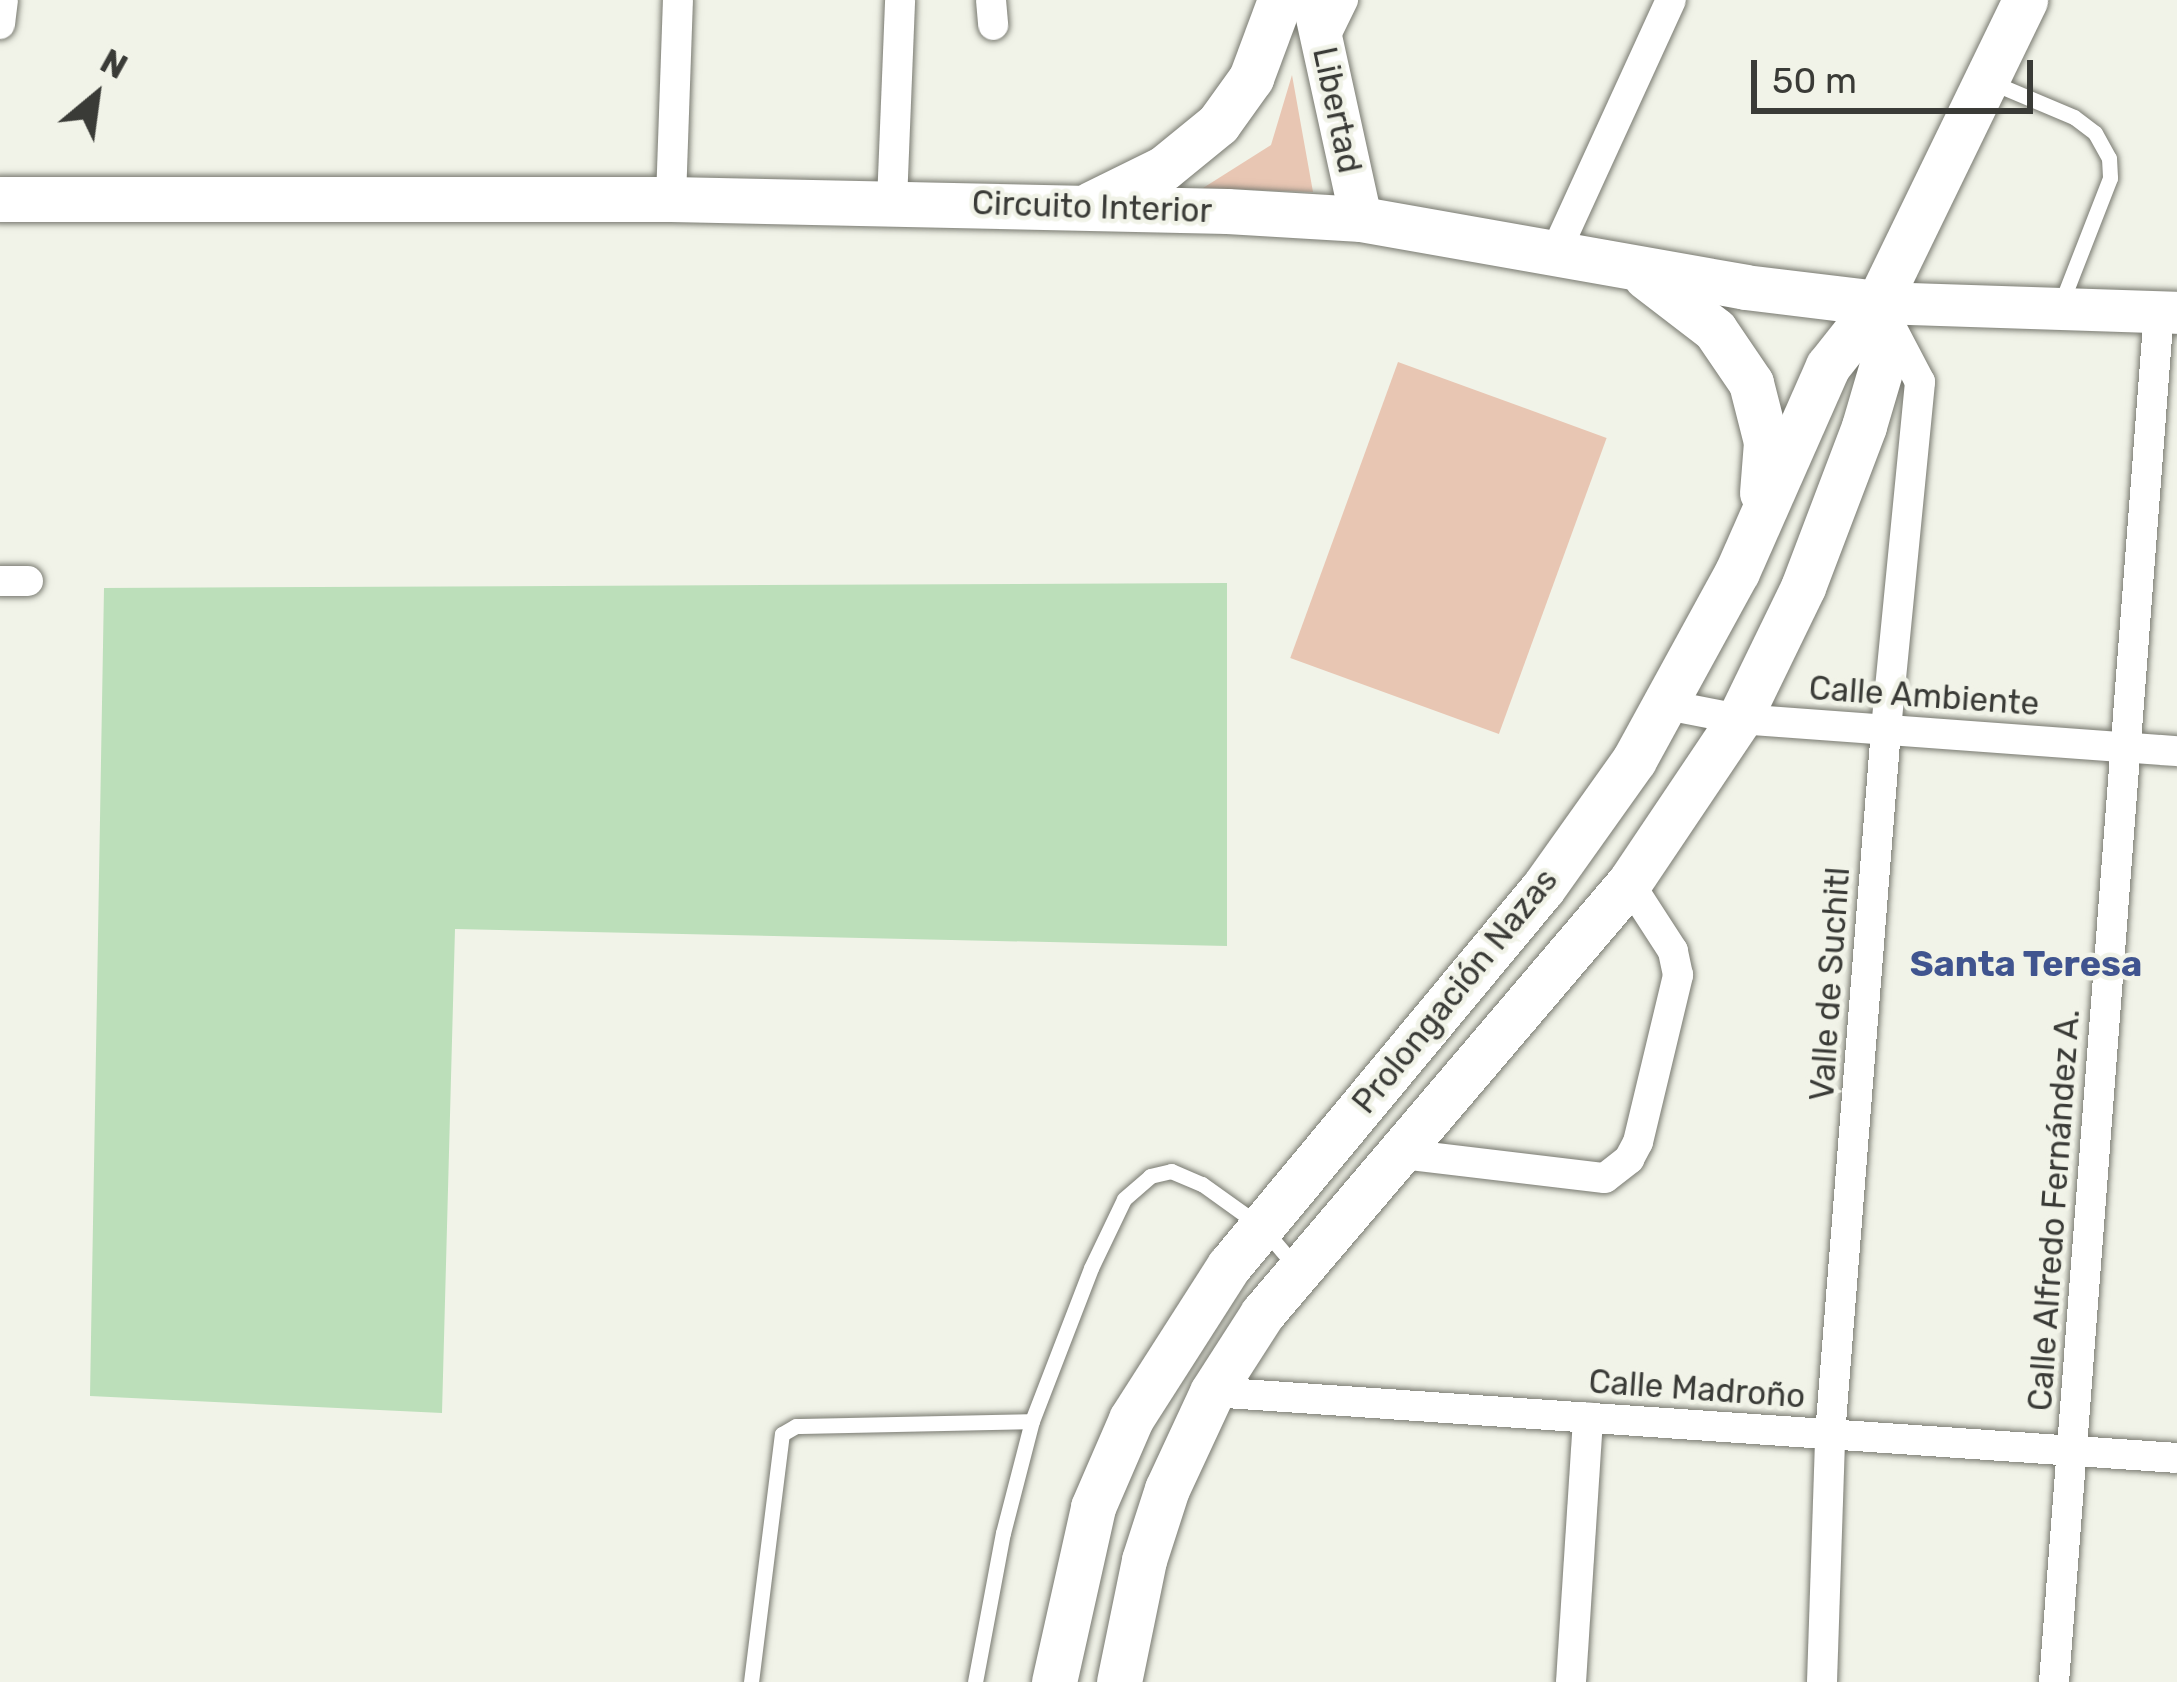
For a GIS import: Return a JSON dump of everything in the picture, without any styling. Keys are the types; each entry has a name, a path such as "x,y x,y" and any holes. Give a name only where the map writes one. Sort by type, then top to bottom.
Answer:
{"main road":[{"path":"1089,205 1164,168 1218,124 1252,78 1280,0"},
{"name":"Libertad","path":"1313,0 1361,220"},
{"name":"Prolongación Nazas","path":"1054,1682 1093,1507 1131,1418 1229,1265 1543,887 1667,705 1756,529 1828,366 1878,303 2025,0"},
{"name":"Circuito Interior","path":"0,199 671,199 1089,205 1361,220 1634,268 1878,303 2168,313"},
{"path":"1634,268 1715,330 1751,382 1766,442 1756,529"},
{"name":"Prolongación Nazas","path":"1119,1682 1144,1560 1167,1489 1212,1392 1297,1268 1629,883 1739,718 1803,587 1864,426 1882,365 1878,303"}],"street":[{"path":"0,24 3,0"},
{"path":"671,199 678,0"},
{"path":"892,202 900,0"},
{"path":"1322,43 1343,0"},
{"path":"1556,251 1671,0"},
{"name":"Valle de Suchitl","path":"1822,1682 1831,1435 1886,729 1920,382 1878,303"},
{"name":"Calle Alfredo Fernández A.","path":"2054,1682 2126,747 2168,313"},
{"name":"Calle Ambiente","path":"1667,705 1739,718 2177,751"},
{"path":"1394,1154 1605,1178 1629,1160 1638,1142 1678,975 1673,951 1629,883"},
{"name":"Calle Madroño","path":"1212,1392 2177,1458"},
{"path":"1571,1682 1588,1418"}],"lane":[{"path":"1989,80 2074,117 2096,133 2109,158 2110,178 2059,309"},
{"path":"975,1682 1003,1532 1032,1421 1091,1268 1136,1185 1171,1171 1202,1184 1262,1227 1297,1268"},
{"path":"751,1682 782,1434 796,1426 1032,1421"}],"shaded area":[{"path":"1292,75 1313,192 1203,188 1271,145"},
{"path":"1398,362 1607,438 1499,734 1290,658"}],"building":[{"path":"1227,583 1227,946 455,929 442,1413 90,1396 104,588"}],"district":[{"name":"Santa Teresa","path":"2026,964"}]}
